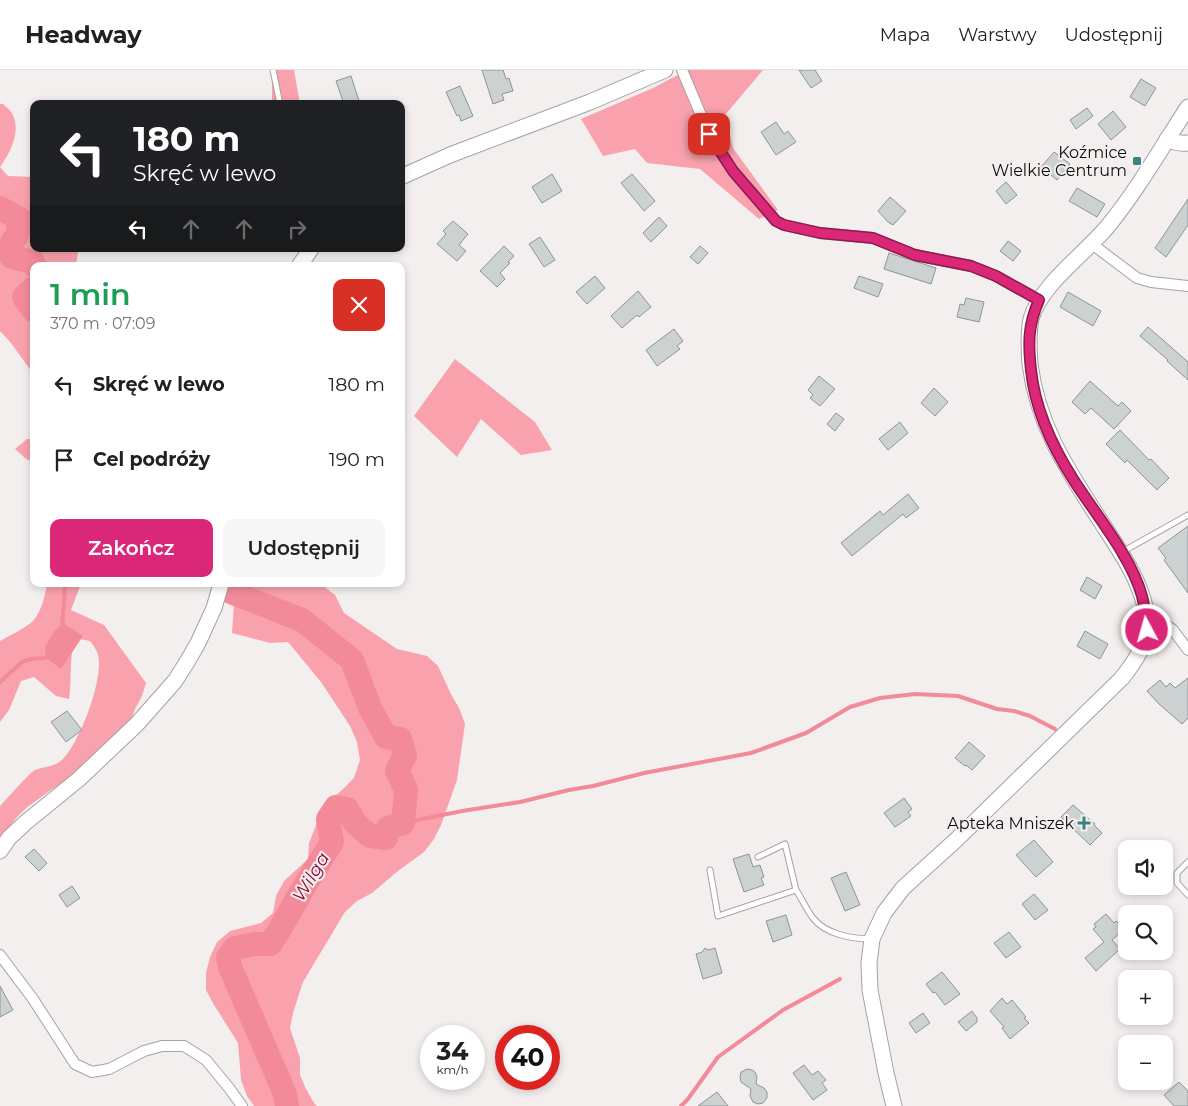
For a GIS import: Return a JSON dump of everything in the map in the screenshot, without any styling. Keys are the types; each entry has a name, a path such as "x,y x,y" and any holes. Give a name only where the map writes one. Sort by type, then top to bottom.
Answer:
{"street":[{"path":"405,175 450,155 590,102 665,70"},
{"path":"682,70 709,134 733,171 776,221 784,225 820,233 873,238 915,255 971,266 996,276 1039,300"},
{"path":"894,1106 870,990 869,963 872,939 884,913 904,888 956,840 1122,678 1136,659 1144,642 1147,630 1146,611 1142,594 1134,575 1072,477 1045,426 1032,376 1029,337 1031,320 1039,300 1049,286 1092,244 1125,204 1188,107"},
{"path":"1167,139 1173,143 1188,142"},
{"path":"1092,244 1138,278 1151,282 1188,286"},
{"path":"0,852 9,838 25,823 79,780 138,724 175,681 198,643 214,608 220,587"},
{"path":"1146,611 1173,630 1188,650"},
{"path":"0,955 33,999 75,1064 92,1072 109,1069 144,1050 162,1046 184,1046 206,1060 242,1106"}],"lane":[{"path":"273,70 279,100"},
{"path":"1121,552 1188,515"},
{"path":"758,857 785,844 796,890 814,920 828,930 843,936 872,939"},
{"path":"1188,862 1177,873 1177,883 1188,895"},
{"path":"710,870 718,916 796,890"}],"shaded area":[{"path":"272,70 294,70 299,100 272,100"},
{"path":"687,70 763,70 725,115 733,148 778,210 759,219 700,169 647,163 635,149 603,156 581,119 653,88"},
{"path":"0,104 3,104 12,113 16,127 14,142 0,167"},
{"path":"0,167 8,176 30,177 30,252 78,252 77,262 30,262 30,369 0,331"},
{"path":"455,359 535,422 552,450 521,455 481,419 457,457 414,416"},
{"path":"27,439 30,439 30,460 26,459 15,449"},
{"path":"46,587 80,587 71,610 104,625 146,683 130,723 77,775 51,790 26,808 0,840 0,806 32,772 56,764 70,750 83,725 97,679 99,666 96,649 90,641 75,638 72,653 69,699 56,696 34,677 21,681 9,710 0,722 0,641 32,622 38,614"},
{"path":"242,587 325,587 335,595 344,613 397,649 427,656 438,666 465,724 457,780 434,839 424,852 372,893 357,901 345,912 303,982 290,1028 300,1058 300,1075 317,1106 254,1106 247,1096 241,1080 238,1043 206,990 206,973 210,957 217,942 230,931 261,923 273,913 276,896 284,881 308,859 309,843 319,812 354,778 360,760 357,742 350,726 321,682 288,642 270,643 232,633 234,604"},
{"path":"63,623 83,636 61,669 46,658 45,647 55,630"}],"building":[{"path":"482,70 503,70 506,79 509,78 513,91 502,94 504,100 493,104"},
{"path":"799,70 815,70 822,81 811,88"},
{"path":"351,76 359,100 343,100 336,81"},
{"path":"1141,79 1156,88 1145,106 1130,97"},
{"path":"460,86 473,116 461,121 446,92"},
{"path":"1087,108 1093,116 1076,129 1070,120"},
{"path":"1113,111 1126,127 1111,140 1098,124"},
{"path":"776,122 784,134 788,131 796,142 776,155 761,132"},
{"path":"1054,152 1070,164 1057,180 1041,167"},
{"path":"552,174 562,191 542,203 532,187"},
{"path":"632,174 655,201 644,211 621,183"},
{"path":"1006,182 1017,195 1006,204 996,191"},
{"path":"1077,188 1105,204 1097,217 1069,201"},
{"path":"890,197 906,211 893,225 878,211"},
{"path":"1188,199 1188,225 1166,257 1155,248"},
{"path":"659,217 667,226 651,242 643,233"},
{"path":"453,221 468,234 459,245 466,251 457,261 437,244 446,234 443,231"},
{"path":"540,237 555,260 544,267 529,244"},
{"path":"1008,241 1021,251 1013,261 1000,251"},
{"path":"504,246 514,256 500,273 505,279 497,287 480,271"},
{"path":"700,246 708,253 698,264 690,257"},
{"path":"889,253 936,268 931,284 884,269"},
{"path":"595,276 605,288 587,304 576,292"},
{"path":"859,276 883,284 878,297 854,288"},
{"path":"638,291 651,307 639,317 637,315 622,328 611,316"},
{"path":"1068,292 1101,311 1093,326 1060,307"},
{"path":"966,298 984,302 979,322 957,317 960,304 964,305"},
{"path":"1148,327 1188,362 1188,380 1140,336"},
{"path":"674,329 683,341 677,346 680,349 657,366 646,350"},
{"path":"819,376 835,389 820,406 810,398 813,395 808,390"},
{"path":"1090,381 1118,406 1122,402 1131,411 1114,429 1091,408 1085,414 1072,402"},
{"path":"934,388 948,402 935,416 921,403"},
{"path":"836,413 844,419 835,431 827,424"},
{"path":"900,422 908,433 888,450 879,439"},
{"path":"1120,430 1169,478 1157,490 1127,460 1125,463 1106,444"},
{"path":"908,494 919,508 906,518 903,514 852,556 841,543 880,511 883,515"},
{"path":"1188,526 1188,593 1164,560 1166,558 1158,548"},
{"path":"1087,577 1102,586 1095,599 1080,590"},
{"path":"1085,631 1108,644 1100,659 1077,646"},
{"path":"1188,678 1188,718 1182,724 1147,691 1160,680 1166,687 1170,683 1175,688"},
{"path":"67,711 82,730 66,742 51,722"},
{"path":"969,742 985,756 972,770 955,758"},
{"path":"904,798 912,809 908,812 911,816 895,827 884,813"},
{"path":"1073,805 1095,824 1102,833 1090,845 1061,817"},
{"path":"1034,840 1053,862 1036,877 1016,855"},
{"path":"34,849 47,863 39,871 25,857"},
{"path":"749,854 753,867 760,865 764,877 761,878 764,885 744,892 733,859"},
{"path":"846,872 860,905 845,911 831,878"},
{"path":"72,886 80,898 67,907 59,895"},
{"path":"1034,894 1048,910 1035,920 1022,904"},
{"path":"1106,914 1114,923 1116,921 1118,923 1118,934 1112,940 1118,947 1118,951 1096,971 1085,958 1104,942 1093,929 1096,927 1094,924"},
{"path":"786,915 792,935 773,942 766,921"},
{"path":"1009,932 1021,947 1006,958 994,943"},
{"path":"705,948 708,950 715,948 722,973 703,979 696,954 702,952"},
{"path":"942,972 960,994 945,1005 926,984"},
{"path":"0,986 13,1010 0,1017"},
{"path":"1002,998 1007,1004 1012,1000 1029,1023 1010,1039 1002,1028 1004,1027 990,1011"},
{"path":"972,1011 977,1018 977,1022 966,1031 958,1022"},
{"path":"923,1013 930,1023 916,1033 909,1023"},
{"path":"804,1065 812,1075 818,1071 826,1080 822,1083 827,1090 813,1100 793,1073"},
{"path":"747,1069 755,1072 757,1077 756,1084 767,1092 767,1098 763,1103 753,1102 750,1096 751,1089 741,1082 741,1072"},
{"path":"1179,1082 1188,1091 1188,1106 1174,1106 1164,1095 1170,1090 1173,1090 1173,1087"},
{"path":"717,1092 728,1106 698,1106"}],"waterway":[{"name":"Wilga","path":"0,208 20,219 17,235 7,250 12,257 33,262"},
{"name":"Wilga","path":"30,292 24,297 30,305"},
{"path":"62,628 65,587"},
{"name":"Wilga","path":"231,592 302,620 352,660 370,708 386,737 400,739 405,755 397,771 406,790 403,823 388,828 386,838 370,836 355,823 347,809 336,807 328,819 332,842 270,944 255,944 235,948 228,957 230,967 285,1094 287,1106"},
{"path":"0,682 22,662 46,658 49,655"},
{"path":"403,823 520,802 644,773 751,753 806,733 850,707 880,698 915,694 958,696 997,709 1014,711 1030,716 1055,729"},
{"path":"681,1106 718,1057 783,1010 840,979"}],"place":[{"name":"Koźmice Wielkie Centrum","path":"1137,161"},
{"name":"Apteka Mniszek","path":"1084,823"}],"route":[{"path":"709,134 733,171 776,221 784,225 820,233 873,238 915,255 971,266 996,276 1039,300 1031,320 1029,356 1041,414 1055,447 1072,477 1134,575 1142,594 1146,611 1147,630"}]}
